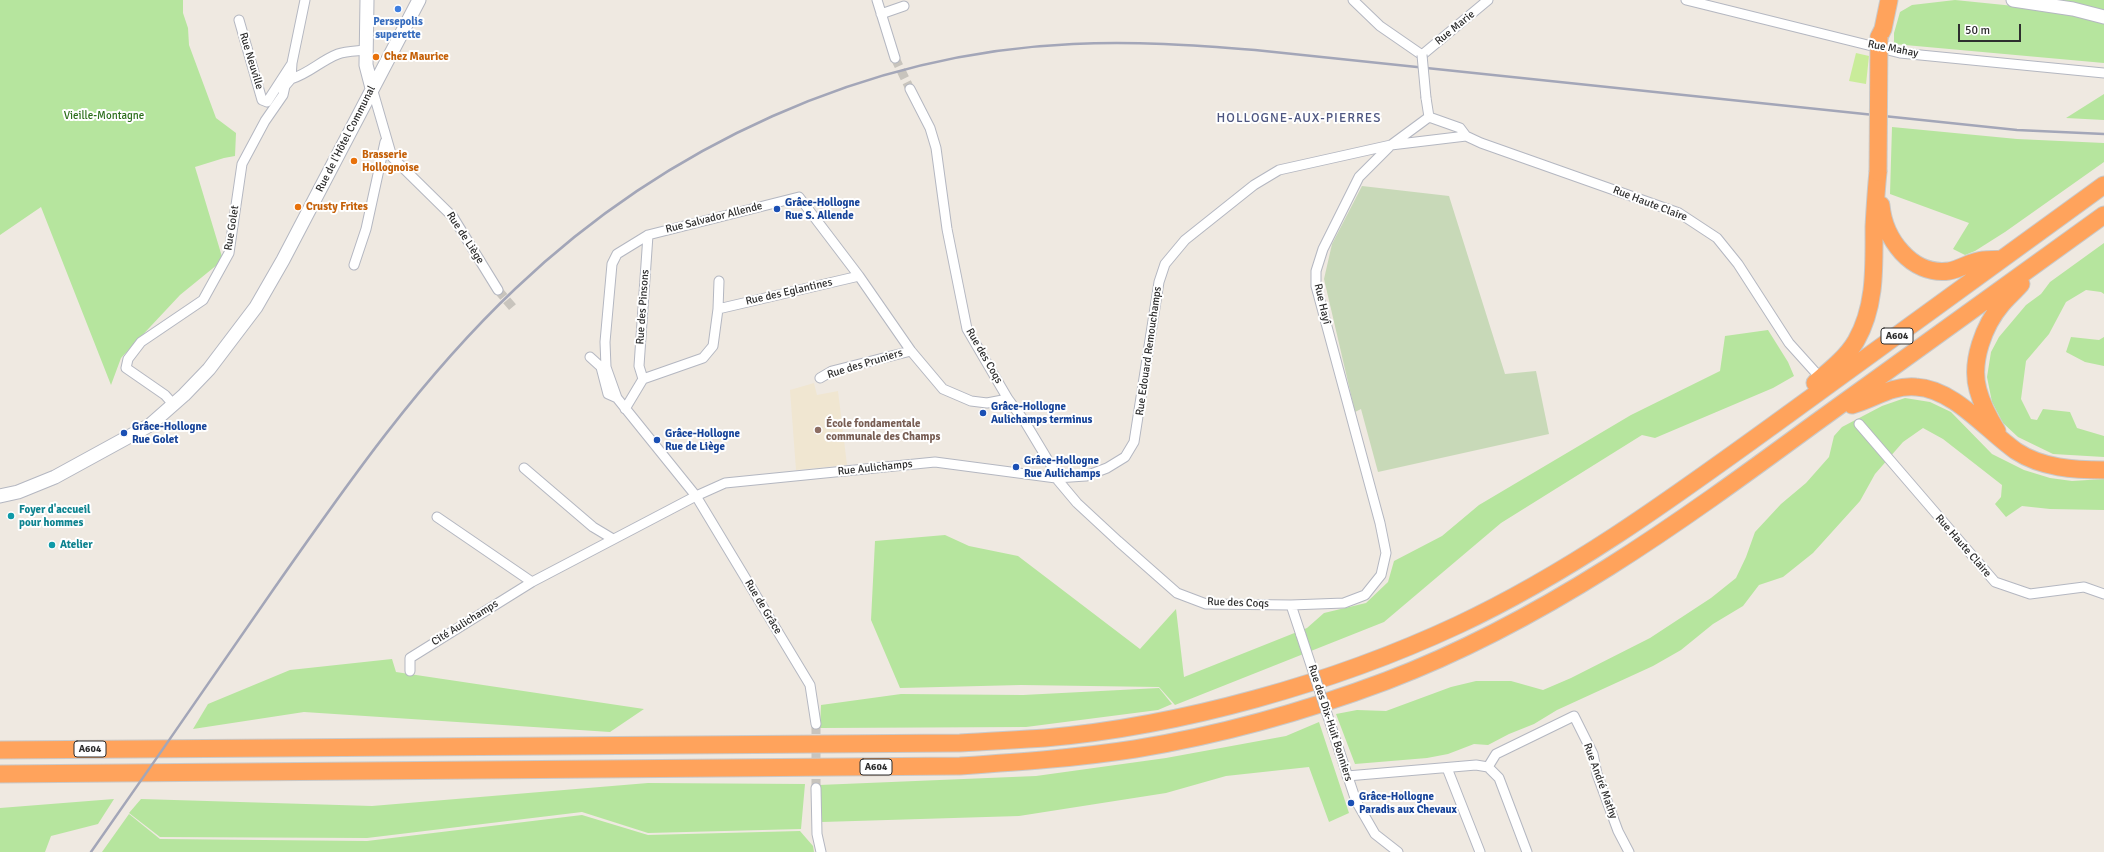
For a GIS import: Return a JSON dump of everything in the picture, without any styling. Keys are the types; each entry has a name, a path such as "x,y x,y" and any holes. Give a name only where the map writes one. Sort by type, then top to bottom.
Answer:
{"highway":[{"path":"1791,412 1805,391 1846,353 1855,342 1863,327 1873,285 1876,262 1875,206 1878,174 1880,0"},
{"path":"1880,32 1889,0"},
{"path":"1878,174 1882,215 1886,229 1895,246 1917,264 1947,271 1962,268 1983,260 2002,260"},
{"name":"A604","path":"0,750 960,743 1046,738 1133,726 1217,709 1296,686 1378,659 1457,625 1531,588 1606,544 2104,185"},
{"name":"A604","path":"0,774 960,766 1047,760 1143,748 1223,731 1304,708 1386,681 1466,646 1542,608 1618,563 1697,510 2104,215"},
{"path":"2002,438 1986,412 1977,388 1978,355 1988,325 2002,304 2040,262"},
{"path":"1836,408 1854,405 1894,388 1916,387 1939,392 2002,438 2016,451 2038,462 2066,468 2104,470"}],"street":[{"name":"Rue Golet","path":"173,404 165,395 126,368 128,360 141,342 203,300 230,253 242,164 265,121 283,95 285,86 291,79 292,63 305,0"},
{"path":"367,0 365,50 366,65 372,88"},
{"name":"Rue de l'Hôtel Communal","path":"0,496 18,492 56,477 150,425 184,395 209,369 256,307 283,260 419,0"},
{"path":"877,0 895,58"},
{"path":"1353,0 1380,26 1422,55 1429,117"},
{"name":"Rue Marie","path":"1422,55 1488,0"},
{"name":"Rue Mahay","path":"1686,0 1900,53 2104,73"},
{"path":"2013,0 2079,10 2104,17"},
{"path":"881,14 904,6"},
{"name":"Rue Neuville","path":"239,20 262,100 267,102 292,63"},
{"path":"291,79 305,75 322,62 339,53 365,50"},
{"name":"Rue de Liège","path":"372,88 385,138 392,157 453,217 498,290"},
{"name":"Rue des Coqs","path":"910,89 930,128 936,148 947,229 967,329 1008,399 1025,422 1052,468 1056,478 1077,503 1177,592 1206,604 1291,605"},
{"name":"Rue Haute Claire","path":"1429,117 1460,128 1466,136 1481,143 1679,213 1696,223 1716,238 1738,264 1789,343 1816,374"},
{"name":"Rue Hayî","path":"1291,605 1344,603 1365,595 1382,575 1386,553 1380,523 1316,286 1316,272 1323,249 1359,177 1391,145 1429,117"},
{"name":"Rue Edouard Remouchamps","path":"1056,478 1086,476 1107,468 1125,457 1134,442 1141,408 1159,282 1165,264 1185,240 1254,186 1279,170 1391,145 1466,136"},
{"path":"354,265 366,229 385,138"},
{"name":"Rue Salvador Allende","path":"617,398 606,367 605,342 612,264 617,254 648,235 799,197 859,276 910,351 943,389 971,401 987,403 1008,399"},
{"name":"Rue des Pinsons","path":"643,379 639,366 648,235"},
{"name":"Rue des Eglantines","path":"718,309 859,276"},
{"path":"625,409 643,379 704,358 713,346 718,309 719,281"},
{"name":"Rue des Pruniers","path":"820,378 832,371 910,351"},
{"path":"590,357 601,367 608,394 617,398 696,496"},
{"name":"Rue Haute Claire","path":"1859,424 1995,582 2030,594 2084,587 2104,594"},
{"name":"Rue Aulichamps","path":"696,496 725,483 935,462 1056,478"},
{"path":"524,468 593,527 613,539"},
{"name":"Cité Aulichamps","path":"410,671 410,658 532,582 696,496"},
{"name":"Rue de Grâce","path":"696,496 810,685 816,724"},
{"path":"437,517 532,582"},
{"name":"Rue des Dix-Huit Bonniers","path":"1291,605 1356,801 1375,834 1398,852"},
{"name":"Rue André Mathy","path":"1488,767 1496,754 1574,716 1593,754 1599,781 1618,831 1629,852"},
{"path":"1348,776 1476,765 1488,767 1499,778 1527,852"},
{"path":"1446,768 1480,852"},
{"path":"816,788 817,834 822,852"}],"shaded area":[{"name":"École fondamentale communale des Champs","path":"814,383 817,395 838,391 847,465 796,470 790,390"}],"green space":[{"name":"Vieille-Montagne","path":"0,0 183,0 183,13 188,28 189,45 216,118 236,133 235,156 195,167 223,260 180,295 121,358 111,385 41,207 0,235"},
{"path":"1955,0 2034,8 2102,19 2104,22 2104,63 1894,44 1894,33 1900,12 1912,5"},
{"path":"2056,0 2104,0 2104,10"},
{"path":"1856,53 1869,56 1866,84 1849,81"},
{"path":"2104,94 2104,120 2066,118"},
{"path":"1892,127 2017,139 2104,143 2104,162 2005,232 1975,251 1965,255 1953,249 1969,223 1890,194"},
{"path":"1362,186 1449,196 1505,374 1536,371 1549,434 1378,472 1361,409 1355,412 1324,279 1332,244"},
{"path":"2104,243 2104,294 2101,292 2086,290 2066,302 2049,334 2026,361 2021,399 2031,419 2037,420 2043,409 2070,412 2077,428 2104,436 2104,457 2053,454 2018,437 2003,423 1992,402 1987,377 1991,352 1999,337 2026,305 2041,294 2050,282"},
{"path":"1768,330 1788,362 1794,376 1773,388 1655,438 1642,435 1501,523 1384,622 1175,705 1159,687 1021,685 900,688 871,620 875,541 945,535 969,546 1018,556 1140,649 1176,609 1184,677 1307,628 1324,613 1366,603 1388,582 1394,561 1442,536 1479,505 1631,415 1720,371 1725,336"},
{"path":"2071,337 2099,340 2104,337 2104,366 2085,362 2066,352"},
{"path":"1905,398 1930,402 1951,412 1992,454 2024,470 2050,478 2072,481 2104,479 2104,510 2050,509 2022,506 2006,517 1995,504 2001,497 2002,485 1943,439 1923,428 1903,442 1875,474 1860,501 1813,553 1783,577 1759,585 1743,606 1713,624 1681,650 1653,666 1557,710 1534,724 1509,734 1488,745 1474,744 1448,754 1427,758 1355,764 1336,714 1357,710 1386,711 1451,687 1476,681 1511,681 1543,690 1571,678 1650,638 1711,598 1736,578 1746,557 1755,532 1781,504 1806,483 1829,457 1834,436 1842,427 1882,406"},
{"path":"392,659 396,672 644,709 610,732 304,712 193,729 208,704 290,670"},
{"path":"1159,688 1172,704 1158,710 1026,727 820,728 821,705 901,694 1023,695"},
{"path":"1319,722 1349,813 1329,822 1309,767 1226,776 1166,793 1019,816 822,822 819,785 1036,776 1166,758 1286,736"},
{"path":"648,783 805,784 801,829 648,833 582,812 367,838 160,837 129,813 141,799 372,806"},
{"path":"114,799 98,824 51,836 45,852 0,852 0,808"},
{"path":"129,814 160,839 367,841 582,815 648,835 800,831 813,846 814,852 102,852"}],"tunnel":[{"path":"895,58 910,89"},
{"path":"498,290 514,309"},
{"path":"816,724 816,788"}],"railway":[{"path":"91,852 357,472 417,395 481,323 515,289 574,238 636,192 703,151 772,116 845,88 919,66 995,51 1073,44 1164,44 1255,50 2017,130 2104,134"}],"place":[{"name":"Persepolis superette","path":"398,9"},
{"name":"Chez Maurice","path":"376,57"},
{"name":"Brasserie Hollognoise","path":"354,161"},
{"name":"Crusty Frites","path":"298,207"},
{"name":"Grâce-Hollogne Rue S. Allende","path":"777,209"},
{"name":"Grâce-Hollogne Aulichamps terminus","path":"983,413"},
{"name":"École fondamentale communale des Champs","path":"818,430"},
{"name":"Grâce-Hollogne Rue Golet","path":"124,433"},
{"name":"Grâce-Hollogne Rue de Liège","path":"657,440"},
{"name":"Grâce-Hollogne Rue Aulichamps","path":"1016,467"},
{"name":"Foyer d'accueil pour hommes","path":"11,516"},
{"name":"Atelier","path":"52,545"},
{"name":"Grâce-Hollogne Paradis aux Chevaux","path":"1351,803"}],"district":[{"name":"HOLLOGNE-AUX-PIERRES","path":"1299,119"}]}
